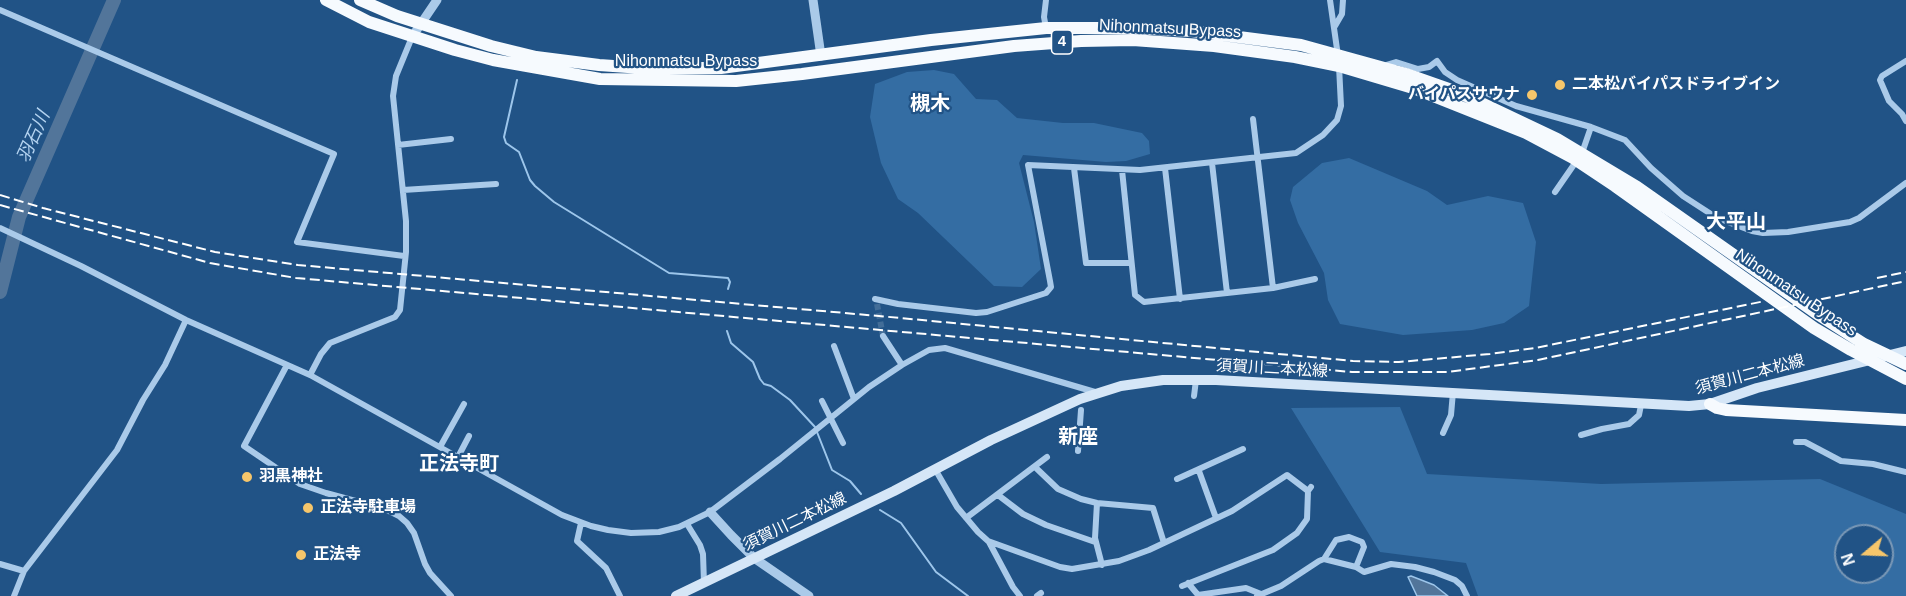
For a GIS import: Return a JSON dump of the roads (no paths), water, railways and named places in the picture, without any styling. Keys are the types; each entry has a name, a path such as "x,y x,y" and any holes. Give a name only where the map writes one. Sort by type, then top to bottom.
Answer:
{"highway":[{"path":"315,0 369,22"},
{"name":"Nihonmatsu Bypass","path":"326,0 369,22 412,37 494,60 600,79 703,82 777,77 1014,46 1092,40 1133,40 1214,46 1379,67 1460,93 1557,139 1615,186 1814,328 1906,379"},
{"name":"Nihonmatsu Bypass","path":"360,0 420,24 502,49 536,57 642,68 721,68 931,40 1046,28 1135,28 1192,31 1301,45 1526,133 1637,187 1819,315 1864,344 1906,364"},
{"path":"1710,404 1726,410 1906,420"}],"main road":[{"name":"須賀川二本松線","path":"676,596 894,491 991,440 1096,393 1121,386 1163,380 1197,380 1689,406 1710,404 1757,388 1906,351"}],"street":[{"path":"310,375 321,354 330,343 389,320 398,314 400,309 406,221 393,89 412,37 436,0"},
{"path":"813,0 821,56"},
{"path":"1046,0 1044,17 1046,28"},
{"path":"875,299 976,313 987,312 1046,293 1051,287 1028,165 1122,170 1212,164 1296,153 1323,135 1337,120 1341,106 1335,26 1330,0"},
{"path":"1335,26 1342,14 1343,0"},
{"path":"0,10 334,154 297,242 404,256"},
{"path":"1379,67 1396,62 1418,69 1429,67 1437,62 1445,72 1457,80 1516,106 1591,127 1625,140 1651,168 1698,207 1732,225 1763,233 1788,232 1850,222 1859,218 1906,183"},
{"path":"1906,62 1882,76 1880,80 1889,101 1906,121"},
{"path":"1253,119 1273,288"},
{"path":"1555,192 1579,157 1591,127"},
{"path":"398,145 451,139"},
{"path":"1212,164 1227,293"},
{"path":"1074,168 1086,263 1131,263"},
{"path":"1165,168 1180,299"},
{"path":"1122,170 1135,295 1144,302 1273,288 1315,279"},
{"path":"403,190 496,184"},
{"path":"1,229 72,261 186,320 310,375 554,511 581,523 608,530 631,533 659,532 687,524 710,512 854,399 902,365 929,350 945,348 1096,393"},
{"path":"14,596 24,571 117,450 143,400 165,365 186,320"},
{"path":"884,336 902,365"},
{"path":"834,346 854,399"},
{"path":"286,365 243,447 300,484 385,509 399,516 411,527 430,573 451,596"},
{"path":"1194,396 1197,380"},
{"path":"1443,433 1451,415 1453,392"},
{"path":"822,401 843,443"},
{"path":"440,447 464,404"},
{"path":"1581,435 1629,424 1639,415 1641,405"},
{"path":"1078,451 1081,410"},
{"path":"458,457 469,436"},
{"path":"1796,442 1805,442 1841,461 1873,464 1906,472"},
{"path":"1177,479 1199,471 1243,448"},
{"path":"966,518 1047,456"},
{"path":"1035,467 1058,489 1081,499 1097,504 1153,508 1164,543"},
{"path":"935,469 947,492 966,518 988,541 1020,596"},
{"path":"1199,471 1216,518"},
{"path":"988,541 1060,567 1072,569 1102,565 1119,561 1164,543 1216,518 1248,501 1287,475 1309,489 1307,519 1303,528 1273,550 1185,584 1198,595 1246,588 1258,592 1259,595 1281,586 1324,559 1336,540 1349,537 1362,542 1364,547 1356,567"},
{"path":"998,495 1023,514 1095,542"},
{"path":"1097,504 1095,542 1102,565"},
{"path":"710,512 754,558 809,596"},
{"path":"581,523 577,541 606,568 620,596"},
{"path":"687,524 700,544 703,554 704,583"},
{"path":"1324,559 1356,567 1364,572 1390,564 1415,567 1455,580 1462,586 1467,596"},
{"path":"0,564 24,571"}],"waterway":[{"name":"羽石川","path":"0,292 19,217 114,0"},
{"path":"517,80 504,137 506,143 519,152 530,180 535,186 554,202 669,273 728,278 730,282 728,289"},
{"path":"727,331 731,343 753,362 764,384 771,386 790,400 815,427 832,470 850,481 861,494"},
{"path":"880,510 901,523 936,572 968,596"}],"tunnel":[{"path":"877,304 883,336"}],"railway":[{"path":"0,195 215,252 298,265 879,316 1353,361 1399,362 1535,348 1765,301"},
{"path":"0,205 210,263 296,278 1352,372 1447,372 1538,360 1906,281"},
{"path":"1877,278 1906,272"}],"place":[{"name":"二本松バイパスドライブイン","path":"1560,85"},
{"name":"バイパスサウナ","path":"1532,95"},
{"name":"羽黒神社","path":"247,477"},
{"name":"正法寺駐車場","path":"308,508"},
{"name":"正法寺","path":"301,555"}],"district":[{"name":"槻木","path":"930,104"},
{"name":"大平山","path":"1736,222"},
{"name":"新座","path":"1078,437"},
{"name":"正法寺町","path":"459,464"}]}
